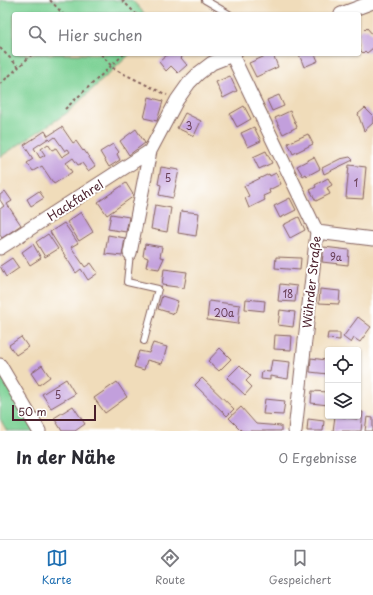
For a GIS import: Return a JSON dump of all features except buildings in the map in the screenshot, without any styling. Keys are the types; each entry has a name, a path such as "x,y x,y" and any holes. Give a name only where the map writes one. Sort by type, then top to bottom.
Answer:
{"street":[{"path":"346,12 373,2"},
{"name":"Hackfahrel","path":"130,253 150,151 177,100 199,72 212,63 230,56"},
{"name":"Wührder Straße","path":"233,56 317,232 294,431"},
{"name":"Hackfahrel","path":"0,248 150,151"},
{"path":"317,232 373,240"},
{"path":"0,365 39,431"}],"lane":[{"path":"205,0 226,12"},
{"path":"130,253 127,282 158,289 144,341"}],"path":[{"path":"50,0 61,12"},
{"path":"122,0 134,12"},
{"path":"0,48 19,67"},
{"path":"0,84 30,56"},
{"path":"103,56 114,69 177,100"},
{"path":"65,108 122,56"}],"green space":[{"path":"0,0 132,0 143,12 12,12 12,56 128,56 67,113 0,157"},
{"path":"0,373 35,431 7,431 0,419"}]}
